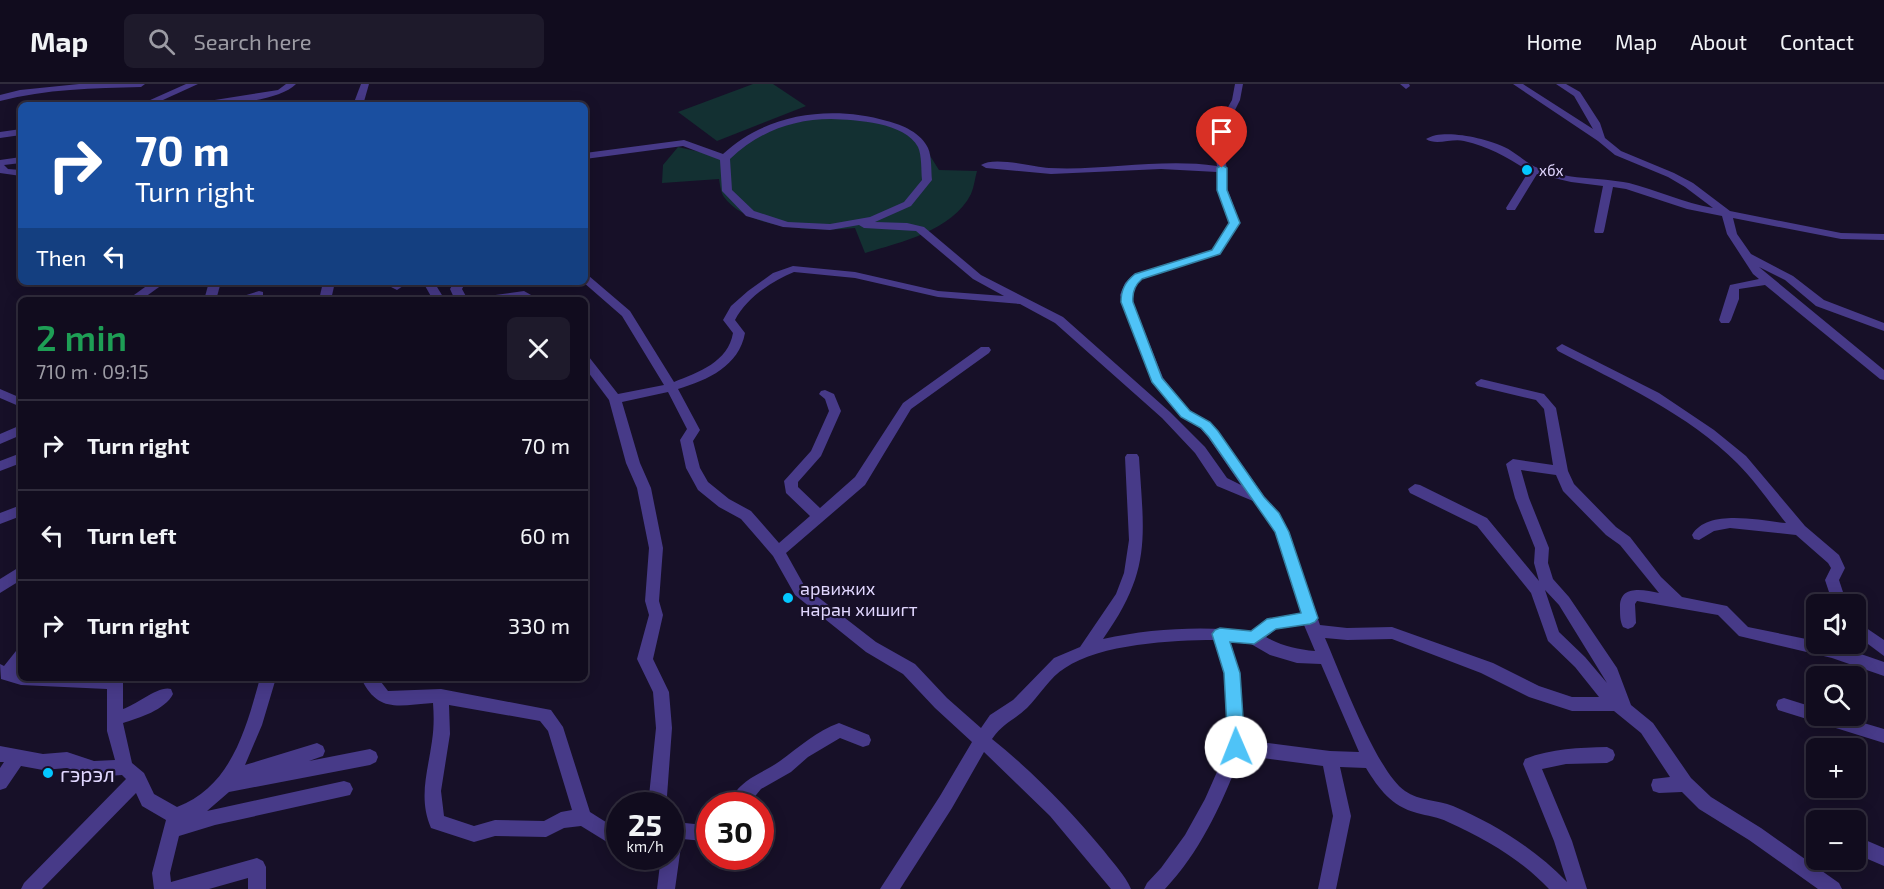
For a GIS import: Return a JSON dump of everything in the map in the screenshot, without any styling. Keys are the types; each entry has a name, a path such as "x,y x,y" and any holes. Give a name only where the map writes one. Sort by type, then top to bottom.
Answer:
{"street":[{"path":"40,91 51,84"},
{"path":"0,98 40,91 141,84"},
{"path":"151,102 194,84"},
{"path":"220,102 281,92 292,84"},
{"path":"360,102 365,84"},
{"path":"1239,84 1236,100 1217,136 1222,170 1222,190 1235,223 1216,252 1135,278 1128,288 1127,302 1157,379 1186,414 1209,429 1259,500 1274,517 1282,532 1312,624 1371,760 1387,786 1399,797 1413,804 1449,813 1518,850 1544,870 1561,889"},
{"path":"1517,84 1601,139 1618,153 1671,175 1689,185 1726,213 1731,234 1757,272 1884,376"},
{"path":"1560,84 1574,91 1582,100 1601,139"},
{"path":"855,224 895,212 921,192 930,167 927,154 922,145 902,130 851,116 803,118 761,130 746,139 725,158 723,182 728,193 743,209 774,221 821,228 855,224 907,226 920,229 966,269 1059,320 1194,443 1222,482 1259,500"},
{"path":"0,135 18,132"},
{"path":"1450,132 1499,148 1534,170 1571,179 1609,183 1648,192 1691,207 1841,236 1884,237"},
{"path":"1431,139 1461,137"},
{"path":"588,156 684,143 725,158"},
{"path":"18,161 0,165 5,172 18,173"},
{"path":"986,165 1005,163 1057,171 1170,166 1198,166 1222,170"},
{"path":"1511,208 1534,170"},
{"path":"1599,231 1609,183"},
{"path":"1746,256 1789,278 1820,303 1884,327"},
{"path":"615,399 672,387 714,367 735,350 739,333 729,320 734,311 777,275 793,269 855,275 938,294 1023,302"},
{"path":"588,281 626,314 672,387 694,430 686,440 693,468 704,486 724,503 746,515 778,552 800,591 871,647 909,669 941,703 1000,754 1059,814 1122,889"},
{"path":"1725,320 1733,298 1734,286 1766,281"},
{"path":"138,297 156,285"},
{"path":"250,297 260,294"},
{"path":"508,297 524,294 529,297"},
{"path":"1562,348 1656,396 1709,433 1741,459 1800,530 1834,559 1839,568 1832,580 1837,594"},
{"path":"778,552 860,481 907,406 985,350"},
{"path":"588,364 615,399 633,463 644,488 656,548 652,601 656,615 645,659 661,692 664,728 657,792"},
{"path":"1481,383 1540,396 1546,402 1552,420 1561,471 1568,487 1611,531 1625,541 1656,581 1678,602"},
{"path":"0,393 18,401"},
{"path":"819,516 791,489 791,481 816,453 835,411 830,397 825,394"},
{"path":"0,407 18,401"},
{"path":"0,439 18,431"},
{"path":"1085,653 1126,588 1132,564 1135,536 1132,457"},
{"path":"0,466 18,459"},
{"path":"1561,471 1513,464 1522,498 1542,548 1541,563 1546,582 1564,601 1611,672 1621,706"},
{"path":"1415,489 1482,522 1538,590 1553,636 1580,662 1609,697 1647,728 1685,784 1705,803 1755,834 1833,889"},
{"path":"0,519 18,511"},
{"path":"1699,535 1710,526 1730,523 1800,530"},
{"path":"0,587 18,574"},
{"path":"1628,623 1627,601 1635,594 1722,610 1744,632 1832,651 1884,669"},
{"path":"1254,638 1272,623 1312,624 1347,634 1392,633 1487,668 1534,692 1572,704 1621,706"},
{"path":"889,889 996,720 1019,705 1059,663 1096,647 1122,641 1197,634 1254,638 1275,650 1297,656 1327,658"},
{"path":"1153,889 1171,872 1210,808 1236,747 1232,673 1220,634"},
{"path":"1866,635 1884,649"},
{"path":"115,681 118,750 125,767 138,779 148,800 174,823 215,817 344,789"},
{"path":"163,889 161,873 174,823 214,797 227,781 252,727 267,681"},
{"path":"371,681 382,696 387,698 441,696 545,715 555,727 583,817 606,833"},
{"path":"115,719 141,710 165,694"},
{"path":"441,696 442,735 431,790 431,809 437,822 474,834 495,828 546,829 561,820 583,817"},
{"path":"1784,705 1806,712"},
{"path":"1852,726 1884,736"},
{"path":"748,792 755,783 785,767 802,752 839,730 863,740"},
{"path":"1236,747 1330,759 1371,760"},
{"path":"227,781 317,751"},
{"path":"0,782 8,755 43,762 66,760 94,768 125,767"},
{"path":"1578,889 1563,842 1531,764 1566,756 1607,755"},
{"path":"227,781 370,757"},
{"path":"1327,889 1342,816 1330,759"},
{"path":"30,889 84,831 138,779"},
{"path":"1659,785 1685,784"},
{"path":"1866,849 1884,857"},
{"path":"175,889 257,867 257,889"},
{"path":"666,889 668,870"}],"green space":[{"path":"753,84 773,84 806,106 717,141 678,112"},
{"path":"821,118 860,120 899,129 920,143 939,170 977,171 971,194 962,207 939,226 909,239 865,253 855,228 804,229 767,222 750,216 735,208 724,197 719,179 662,183 663,165 678,147 727,158 736,149 758,135 795,123"}],"place":[{"name":"хбх","path":"1527,170"},
{"name":"арвижих наран хишигт","path":"788,598"},
{"name":"гэрэл","path":"48,773"}],"route":[{"path":"1222,168 1221,186 1235,223 1216,252 1138,276 1131,283 1126,295 1157,379 1186,414 1205,425 1213,434 1259,500 1274,517 1282,532 1310,618 1272,623 1254,638 1220,634 1232,673 1236,747"}]}
